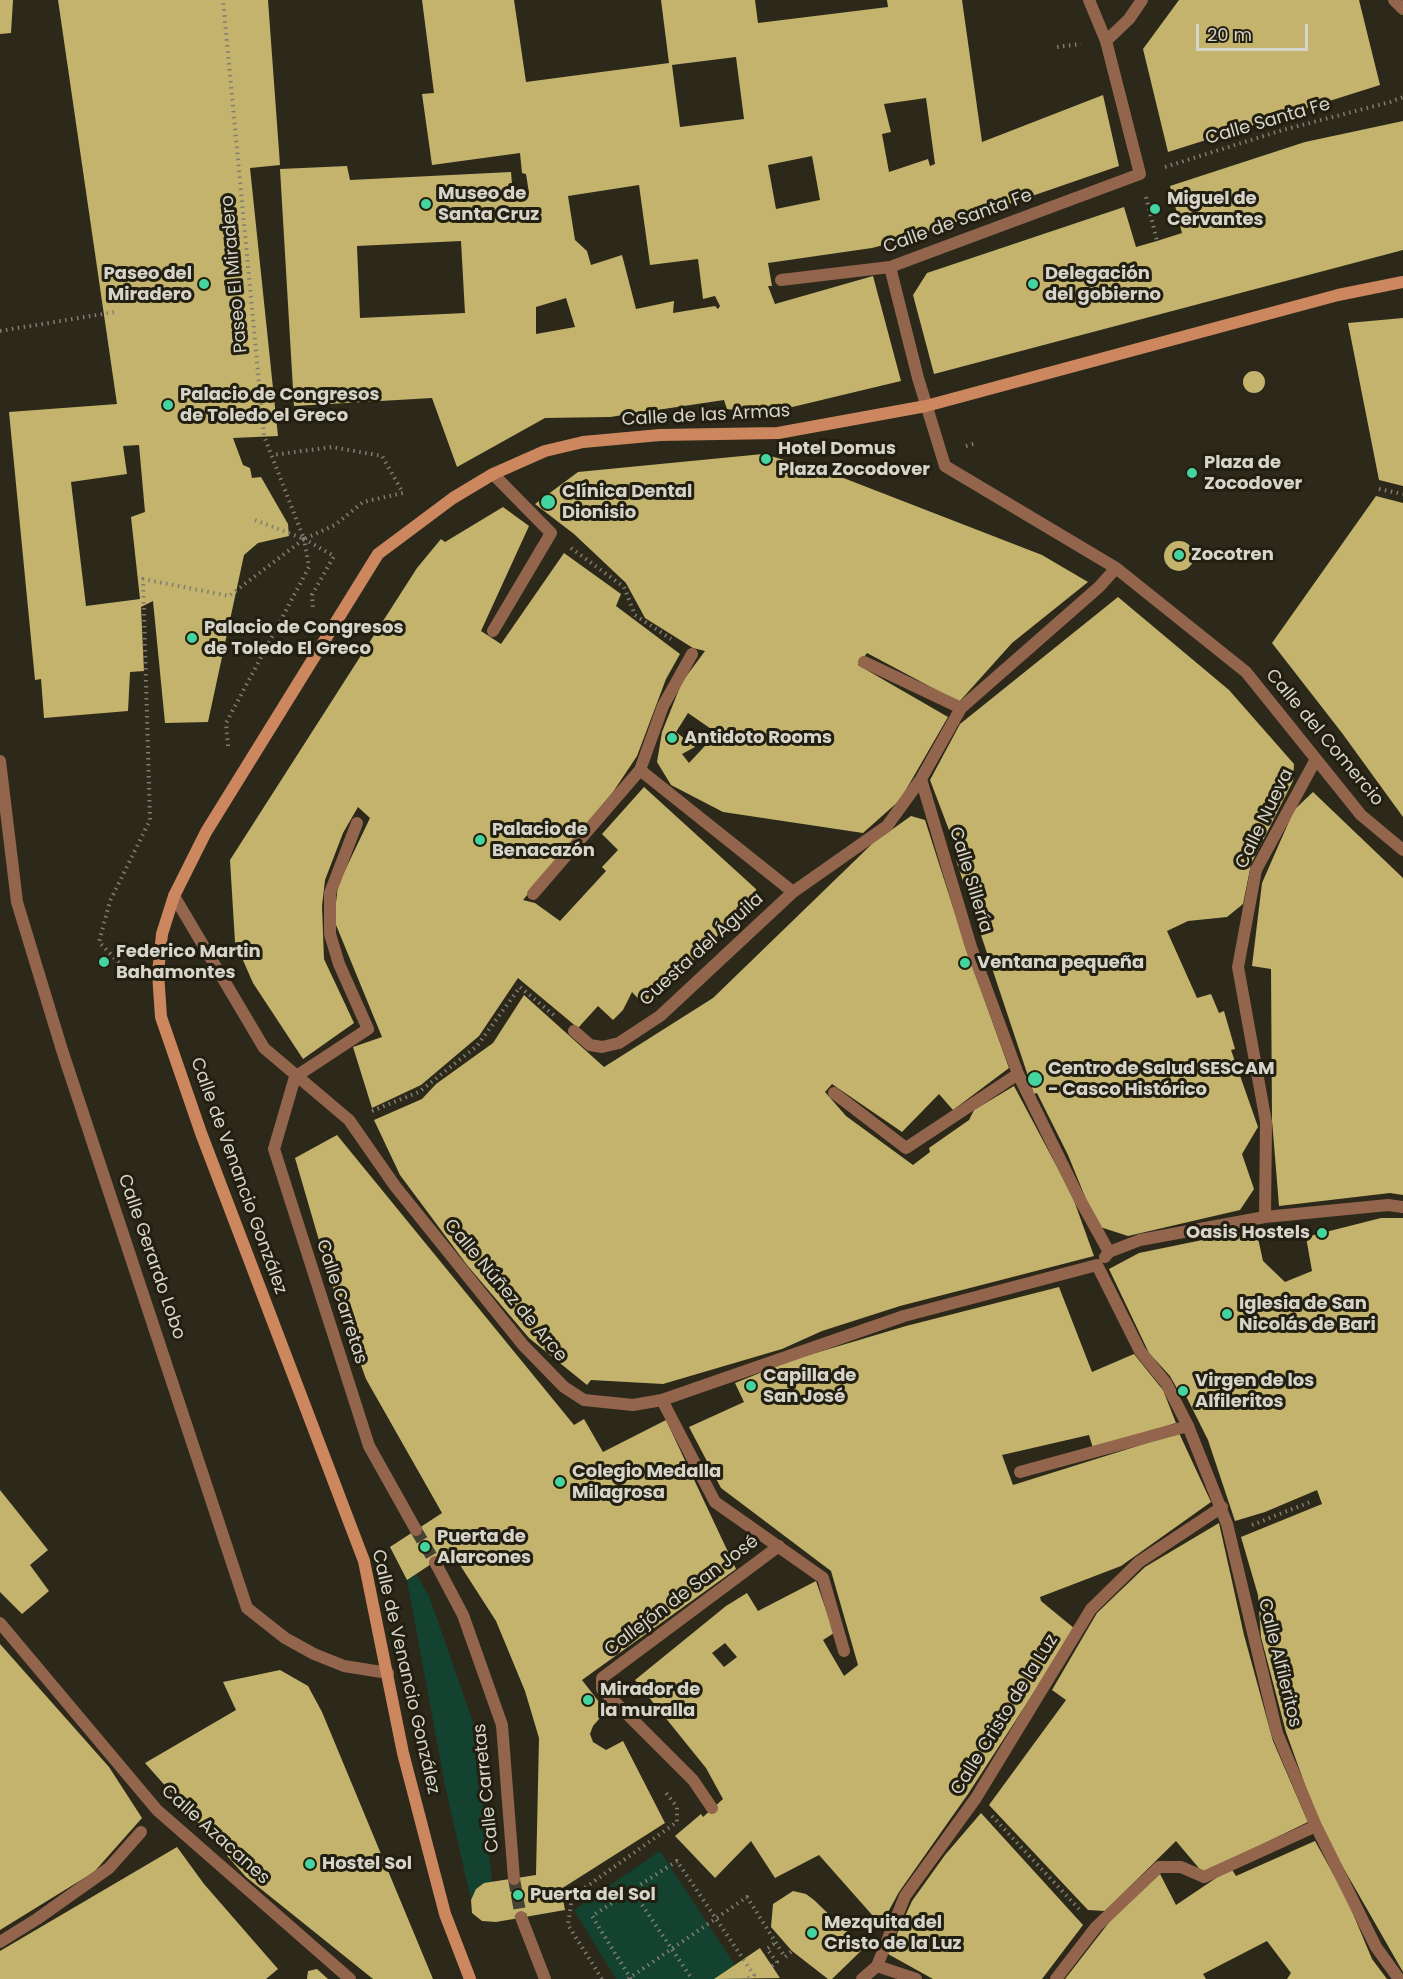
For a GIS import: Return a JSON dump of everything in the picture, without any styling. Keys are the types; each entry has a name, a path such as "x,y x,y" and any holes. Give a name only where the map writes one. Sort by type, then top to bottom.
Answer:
{"street":[{"path":"1089,0 1106,41 1140,174"},
{"path":"1106,41 1129,20 1143,0"},
{"path":"1394,0 1403,9"},
{"name":"Calle de Santa Fe","path":"781,280 890,267 1140,174"},
{"path":"890,267 926,406 945,466 1116,568 1099,587 961,708 921,779"},
{"path":"926,406 1338,295 1403,282"},
{"name":"Calle de las Armas","path":"493,474 545,451 583,442 660,435 778,433 926,406"},
{"path":"493,474 551,533 493,632"},
{"name":"Calle de Venancio González","path":"470,1979 445,1914 404,1753 364,1562 201,1133 161,1017 159,963 162,934 174,896 206,832 378,554 453,498 493,474"},
{"name":"Calle del Comercio","path":"1116,568 1246,672 1361,815 1403,850"},
{"path":"533,894 640,770 663,706 692,654"},
{"path":"864,662 961,708"},
{"name":"Calle Nueva","path":"1265,1217 1266,1122 1238,967 1256,870 1316,759"},
{"name":"Calle Gerardo Lobo","path":"0,761 16,902 62,1050 247,1608 270,1627 314,1654 344,1666 387,1673"},
{"path":"640,770 793,892"},
{"name":"Cuesta del Águila","path":"574,1031 590,1045 602,1047 619,1043 660,1016 793,892 887,826 921,779"},
{"name":"Calle Sillería","path":"921,779 971,947 1018,1074 1079,1198 1109,1252"},
{"path":"295,1077 368,1029 339,964 330,934 330,893 357,823"},
{"name":"Calle Núñez de Arce","path":"174,896 264,1048 295,1077 349,1120 416,1213 523,1345 564,1387 584,1400 605,1404 633,1405 662,1400 904,1316 1055,1274 1097,1265"},
{"path":"834,1093 906,1148 1018,1074"},
{"name":"Calle Carretas","path":"295,1077 274,1149 369,1446 416,1530"},
{"path":"1097,1265 1109,1252 1140,1240 1265,1217 1388,1205 1403,1207"},
{"name":"Calle Alfileritos","path":"1097,1265 1140,1351 1167,1383 1188,1426 1222,1507 1277,1733 1316,1826 1376,1947 1399,1979"},
{"name":"Callejón de San José","path":"662,1400 715,1502 823,1578 844,1651"},
{"path":"1020,1472 1188,1426"},
{"name":"Calle Cristo de la Luz","path":"862,1979 877,1966 905,1896 976,1798 1091,1609 1139,1562 1222,1507"},
{"name":"Callejón de San José","path":"712,1808 693,1780 602,1689 602,1678 778,1546"},
{"name":"Calle Carretas","path":"435,1562 463,1615 502,1725 514,1879"},
{"name":"Calle Azacanes","path":"0,1623 157,1810 350,1979"},
{"path":"1056,1979 1096,1927 1159,1867 1181,1867 1204,1877 1316,1826"},
{"path":"0,1942 109,1868 141,1832"},
{"path":"521,1917 545,1979"},
{"path":"877,1966 916,1979"}],"path":[{"name":"Paseo El Miradero","path":"223,0 264,436 304,539 309,567 226,723 229,753"},
{"name":"Calle Santa Fe","path":"1140,174 1283,130 1403,97"},
{"path":"1140,174 1157,241"},
{"path":"0,331 116,312"},
{"path":"123,967 99,942 110,901 150,819 143,579 229,596 304,539 335,525 363,502 403,493 382,456 332,447 272,455"},
{"path":"1379,489 1403,494"},
{"path":"255,520 304,539 334,556 312,596 313,620"},
{"path":"551,533 624,587 635,615 692,654"},
{"path":"349,1120 419,1092 477,1046 520,987 574,1031"},
{"path":"1229,1534 1310,1502"},
{"path":"976,1798 1096,1927"},
{"path":"602,1979 568,1925 572,1898 670,1829 677,1822 677,1807"},
{"path":"747,1979 754,1975 716,1919 677,1861 592,1916 630,1978 716,1919 747,1897 785,1957 792,1951"},
{"path":"632,1890 692,1979"},
{"path":"772,1966 777,1962 767,1949 775,1943"}],"green space":[{"path":"416,1574 429,1596 474,1725 492,1882 484,1883 476,1889 471,1900 445,1785 407,1580"},
{"path":"660,1851 744,1979 616,1979 574,1910"}],"building":[{"path":"0,0 13,0 11,33 0,34"},
{"path":"58,0 268,0 280,165 250,168 278,436 233,438 243,465 250,468 252,478 261,477 288,524 289,536 258,543 244,555 208,722 165,723 153,601 141,607 144,671 130,672 128,711 44,718 41,679 35,680 9,412 117,404","holes":["139,445 145,512 131,517 140,599 86,606 71,482 127,474 123,446"]},
{"name":"Museo de Santa Cruz","path":"422,0 514,0 526,82 669,63 661,0 755,0 758,23 888,7 887,0 962,0 982,142 1103,95 1119,166 910,238 872,248 768,263 772,286 768,286 775,304 873,276 901,381 763,414 727,409 724,400 610,417 545,418 457,467 432,398 294,406 280,169 347,166 350,180 511,172 513,197 529,193 526,174 522,173 520,153 432,165 422,94 434,93","holes":["736,57 744,119 680,127 672,65","926,98 935,164 930,166 928,159 889,172 882,134 891,132 884,104","812,156 820,200 776,209 768,165","639,185 650,265 698,259 703,299 715,296 720,306 718,309 715,306 673,313 674,301 636,309 622,255 591,265 587,251 575,240 568,196","461,241 465,313 360,318 357,246","566,298 575,327 536,334 536,307"]},
{"path":"1179,0 1359,0 1380,85 1168,152 1143,49"},
{"path":"1403,121 1403,250 934,374 913,295 927,273 1124,207 1136,247 1157,241 1182,233 1170,186 1305,142"},
{"path":"1403,318 1403,486 1379,480 1348,323"},
{"path":"1250,371 1258,371 1265,378 1265,386 1258,393 1250,393 1243,386 1243,378"},
{"path":"763,454 828,472 1042,555 1088,582 1012,643 959,702 867,653 858,665 948,717 900,800 863,833 723,812 671,785 657,762 662,732 682,682 705,651 693,648 645,618 626,583 574,534 535,504 578,472","holes":["688,713 717,733 689,763 682,754 695,747 676,732"]},
{"path":"1376,496 1403,503 1403,817 1272,643"},
{"path":"503,507 529,526 481,631 501,644 564,553 621,594 616,606 680,654 666,679 637,756 613,792 523,900 535,903 560,921 606,871 602,867 618,850 602,834 644,787 756,889 757,895 650,1005 645,1006 632,992 623,1010 613,1020 598,1006 578,1028 518,978 479,1036 421,1085 372,1108 353,1047 382,1037 334,920 338,885 370,818 358,807 343,833 325,880 322,906 324,959 354,1023 303,1059 253,983 235,942 230,860 417,568 441,539 445,542"},
{"name":"Zocotren","path":"1179,541 1189,546 1194,556 1189,566 1179,571 1169,566 1164,556 1169,546"},
{"path":"1118,597 1229,690 1294,764 1293,781 1251,864 1243,904 1227,917 1188,921 1167,931 1197,998 1211,994 1219,1013 1224,1011 1235,1049 1231,1050 1258,1127 1242,1154 1254,1189 1240,1210 1128,1236 1097,1226 1068,1155 1037,1093 1034,1094 956,860 960,859 930,780 960,724"},
{"path":"1313,792 1403,878 1403,1195 1390,1193 1279,1206 1272,1120 1271,969 1252,966 1262,883 1294,810"},
{"path":"911,816 925,820 967,951 1009,1068 953,1110 939,1094 902,1132 832,1084 825,1092 846,1116 913,1165 930,1152 929,1148 969,1120 974,1110 1014,1086 1072,1195 1094,1256 900,1306 822,1331 782,1349 663,1384 591,1380 587,1385 529,1338 467,1265 400,1175 374,1120 422,1099 436,1084 493,1043 524,995 604,1067 713,998 873,843"},
{"name":"Colegio Medalla Milagrosa","path":"337,1135 574,1425 584,1419 603,1452 666,1420 736,1569 582,1680 606,1711 593,1726 590,1734 593,1742 606,1750 623,1741 665,1823 561,1889 565,1910 496,1922 482,1921 472,1913 471,1900 476,1889 484,1883 536,1875 539,1738 525,1691 496,1621 451,1551 407,1580 390,1547 442,1513 366,1379 332,1285 295,1158"},
{"path":"1381,1218 1403,1218 1403,1972 1340,1862 1314,1810 1286,1732 1261,1637 1258,1595 1241,1537 1322,1504 1317,1490 1265,1512 1235,1521 1208,1440 1186,1396 1179,1392 1170,1376 1149,1353 1109,1269 1139,1253 1256,1229 1263,1261 1285,1282 1312,1271 1306,1237"},
{"path":"1059,1287 1092,1372 1134,1354 1163,1390 1176,1423 1093,1448 1089,1435 1002,1455 1013,1485 1179,1433 1211,1502 1121,1566 1040,1597 1041,1601 1075,1629 968,1794 899,1892 881,1925 819,1855 775,1878 751,1841 715,1878 675,1836 701,1814 703,1817 723,1799 706,1768 635,1680 726,1606 747,1593 758,1611 816,1581 834,1633 823,1640 844,1676 858,1665 831,1571 721,1488 689,1427 744,1402 735,1383 792,1360 906,1326","holes":["725,1643 737,1657 724,1667 712,1653"]},
{"path":"0,1490 48,1550 30,1565 49,1591 22,1614 0,1592"},
{"path":"1219,1523 1244,1635 1273,1741 1308,1822 1203,1873 1176,1841 1105,1911 1088,1910 989,1805 1066,1700 1052,1690 1097,1613 1145,1567"},
{"path":"0,1644 109,1767 142,1818 94,1872 0,1930"},
{"path":"280,1670 308,1686 322,1712 433,1979 373,1979 246,1877 145,1763 236,1710 223,1682"},
{"path":"981,1813 1083,1925 1042,1979 933,1979 888,1954 912,1901 945,1855"},
{"path":"1315,1841 1346,1897 1372,1959 1387,1979 1287,1979 1291,1973 1267,1941 1203,1974 1206,1979 1065,1979 1114,1916 1160,1874 1176,1905 1231,1868 1236,1876"},
{"path":"177,1847 204,1884 278,1969 266,1979 0,1979 0,1951"},
{"name":"Mezquita del Cristo de la Luz","path":"793,1891 806,1894 814,1900 864,1948 832,1979 828,1979 792,1951 771,1927 773,1904"},
{"path":"760,1948 780,1978 714,1979"},
{"path":"317,1969 328,1979 307,1979 308,1971"}],"tunnel":[{"path":"416,1530 435,1562"},
{"path":"514,1879 521,1917"}],"place":[{"name":"Museo de Santa Cruz","path":"426,204"},
{"name":"Miguel de Cervantes","path":"1155,209"},
{"name":"Paseo del Miradero","path":"204,284"},
{"name":"Delegación del gobierno","path":"1033,284"},
{"name":"Palacio de Congresos de Toledo el Greco","path":"168,405"},
{"name":"Hotel Domus Plaza Zocodover","path":"766,459"},
{"name":"Plaza de Zocodover","path":"1192,473"},
{"name":"Clínica Dental Dionisio","path":"548,502"},
{"name":"Zocotren","path":"1179,555"},
{"name":"Palacio de Congresos de Toledo El Greco","path":"192,638"},
{"name":"Antidoto Rooms","path":"672,738"},
{"name":"Palacio de Benacazón","path":"480,840"},
{"name":"Federico Martin Bahamontes","path":"104,962"},
{"name":"Ventana pequeña","path":"965,963"},
{"name":"Centro de Salud SESCAM - Casco Histórico","path":"1035,1079"},
{"name":"Oasis Hostels","path":"1322,1233"},
{"name":"Iglesia de San Nicolás de Bari","path":"1227,1314"},
{"name":"Capilla de San José","path":"751,1386"},
{"name":"Virgen de los Alfileritos","path":"1183,1391"},
{"name":"Colegio Medalla Milagrosa","path":"560,1482"},
{"name":"Puerta de Alarcones","path":"425,1547"},
{"name":"Mirador de la muralla","path":"588,1700"},
{"name":"Hostel Sol","path":"310,1864"},
{"name":"Puerta del Sol","path":"518,1895"},
{"name":"Mezquita del Cristo de la Luz","path":"812,1933"}]}
